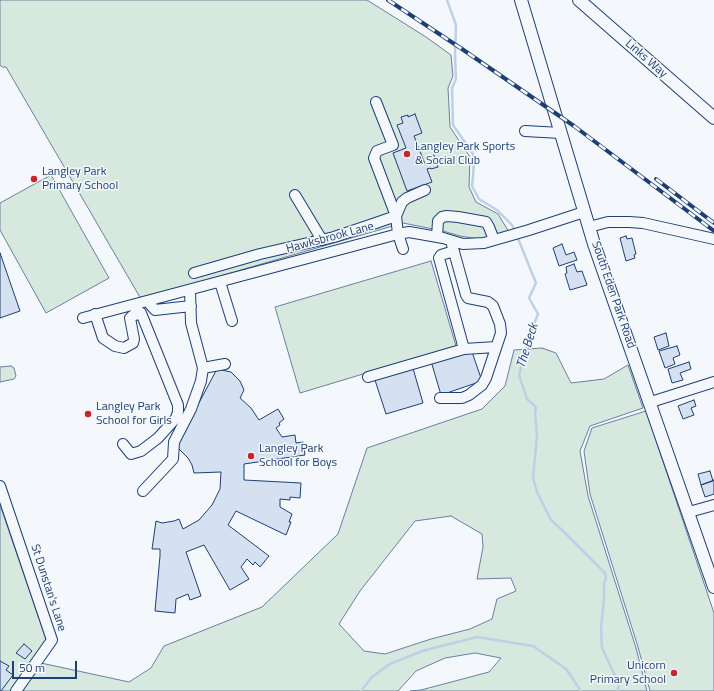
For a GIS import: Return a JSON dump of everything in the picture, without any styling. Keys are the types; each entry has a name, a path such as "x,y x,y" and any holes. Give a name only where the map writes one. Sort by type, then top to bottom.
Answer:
{"main road":[{"name":"South Eden Park Road","path":"521,0 584,212 714,586"},
{"name":"Links Way","path":"579,0 714,118"}],"street":[{"path":"376,102 393,145 377,151 374,158 396,216 398,234 403,249"},
{"path":"525,132 560,133"},
{"path":"194,273 260,254 322,240 396,216 402,202 406,198 425,190"},
{"path":"295,195 322,240"},
{"name":"Hawksbrook Lane","path":"83,318 398,234 409,232 463,244 484,243 584,212"},
{"path":"437,237 438,221 442,217 453,216 486,222 494,240"},
{"path":"589,226 608,222 643,223 714,239"},
{"path":"440,398 462,398 469,395 482,384 486,378 500,333 500,324 493,306 488,302 468,298 466,296 451,241"},
{"path":"454,251 441,255 439,258 464,349"},
{"path":"220,282 232,321"},
{"path":"143,491 173,459 174,442 191,409 201,381 203,368 191,322 190,290"},
{"path":"147,301 155,310 191,306"},
{"path":"123,444 131,454 141,451 158,438 176,418 178,412 178,406 141,313 132,305"},
{"path":"95,314 104,338 114,346 124,348 133,343 134,339 130,318 141,313"},
{"path":"368,377 464,349 496,347"},
{"path":"203,368 224,364"},
{"path":"651,402 714,382"},
{"name":"St Dunstan's Lane","path":"0,486 52,640 16,691"},
{"path":"688,512 714,504"}],"shaded area":[{"path":"0,0 367,0 426,37 451,55 453,76 448,88 450,127 470,157 469,187 476,202 498,214 509,232 479,239 403,223 141,299 6,67 2,67 0,65"},
{"path":"51,175 109,278 46,313 0,230 0,203"},
{"path":"431,261 456,346 300,393 275,307"},
{"path":"542,348 556,353 571,383 604,379 628,365 643,408 590,426 580,451 588,496 636,648 647,691 410,691 421,690 489,672 501,658 475,653 445,658 416,671 398,691 22,691 41,663 129,682 151,668 164,646 262,607 338,534 367,448 482,409 505,386 514,350","holes":["451,516 482,534 483,547 477,579 511,578 516,591 497,599 492,619 470,629 431,639 385,654 364,651 339,624 360,591 415,521"]},
{"path":"11,366 14,368 16,376 14,379 0,382 0,367"},
{"path":"646,411 714,613 714,691 650,691 638,647 590,494 584,451 592,428"},
{"path":"0,505 48,645 14,691 0,691"}],"building":[{"name":"Langley Park Sports & Social Club","path":"415,114 422,133 414,136 425,164 429,162 427,157 434,155 438,167 427,169 432,182 407,191 393,153 406,148 397,125 403,123 401,117 408,115 408,117"},
{"path":"626,236 627,239 632,238 636,254 634,255 635,258 626,261 620,238"},
{"path":"562,244 566,255 574,252 577,260 559,266 553,248"},
{"path":"0,253 20,311 0,318"},
{"path":"574,264 577,272 582,271 587,285 570,290 565,274 567,273 566,267"},
{"path":"666,333 669,346 658,350 654,337"},
{"path":"677,346 680,355 673,358 675,364 665,368 659,351"},
{"path":"471,349 482,381 441,395 431,361"},
{"path":"689,362 691,369 680,373 683,380 672,383 668,369"},
{"path":"412,365 423,403 386,414 374,377"},
{"path":"217,369 231,372 240,381 244,390 240,398 251,408 259,420 278,409 284,419 276,428 282,437 295,435 296,443 303,442 305,455 244,464 244,480 301,483 300,498 290,497 290,500 280,499 280,507 292,514 289,522 291,522 286,535 236,511 228,525 269,556 260,567 255,562 253,565 247,559 241,567 249,579 230,590 204,545 186,552 201,596 190,600 188,594 176,599 175,613 155,611 160,556 160,549 152,549 156,521 162,523 179,519 183,529 199,520 212,505 220,489 221,472 194,473 188,458 176,446"},
{"path":"694,400 696,406 691,408 694,415 683,419 678,406"},
{"path":"710,471 713,481 701,485 698,474"},
{"path":"714,480 714,494 705,497 701,485"},
{"path":"24,644 32,651 25,659 16,653"},
{"path":"0,661 9,666 6,670 13,675 1,691 0,691"}],"waterway":[{"name":"The Beck","path":"447,0 456,25 456,79 452,88 453,125 473,154 472,186 479,199 497,210 512,225 515,231"},
{"name":"The Beck","path":"517,236 536,283 529,298 538,314 529,337 519,375 527,399 536,407 535,414 537,436 533,478 537,492 551,520 605,573 606,579 604,583 601,629 602,648 619,684 618,691"},
{"path":"361,691 372,677 390,664 422,651 477,637 533,646 566,669 581,691"}],"railway":[{"path":"388,0 574,126 714,231"},
{"path":"656,179 714,223"}],"place":[{"name":"Langley Park Sports & Social Club","path":"407,154"},
{"name":"Langley Park Primary School","path":"34,179"},
{"name":"Langley Park School for Girls","path":"88,414"},
{"name":"Langley Park School for Boys","path":"251,456"},
{"name":"Unicorn Primary School","path":"674,673"}]}
